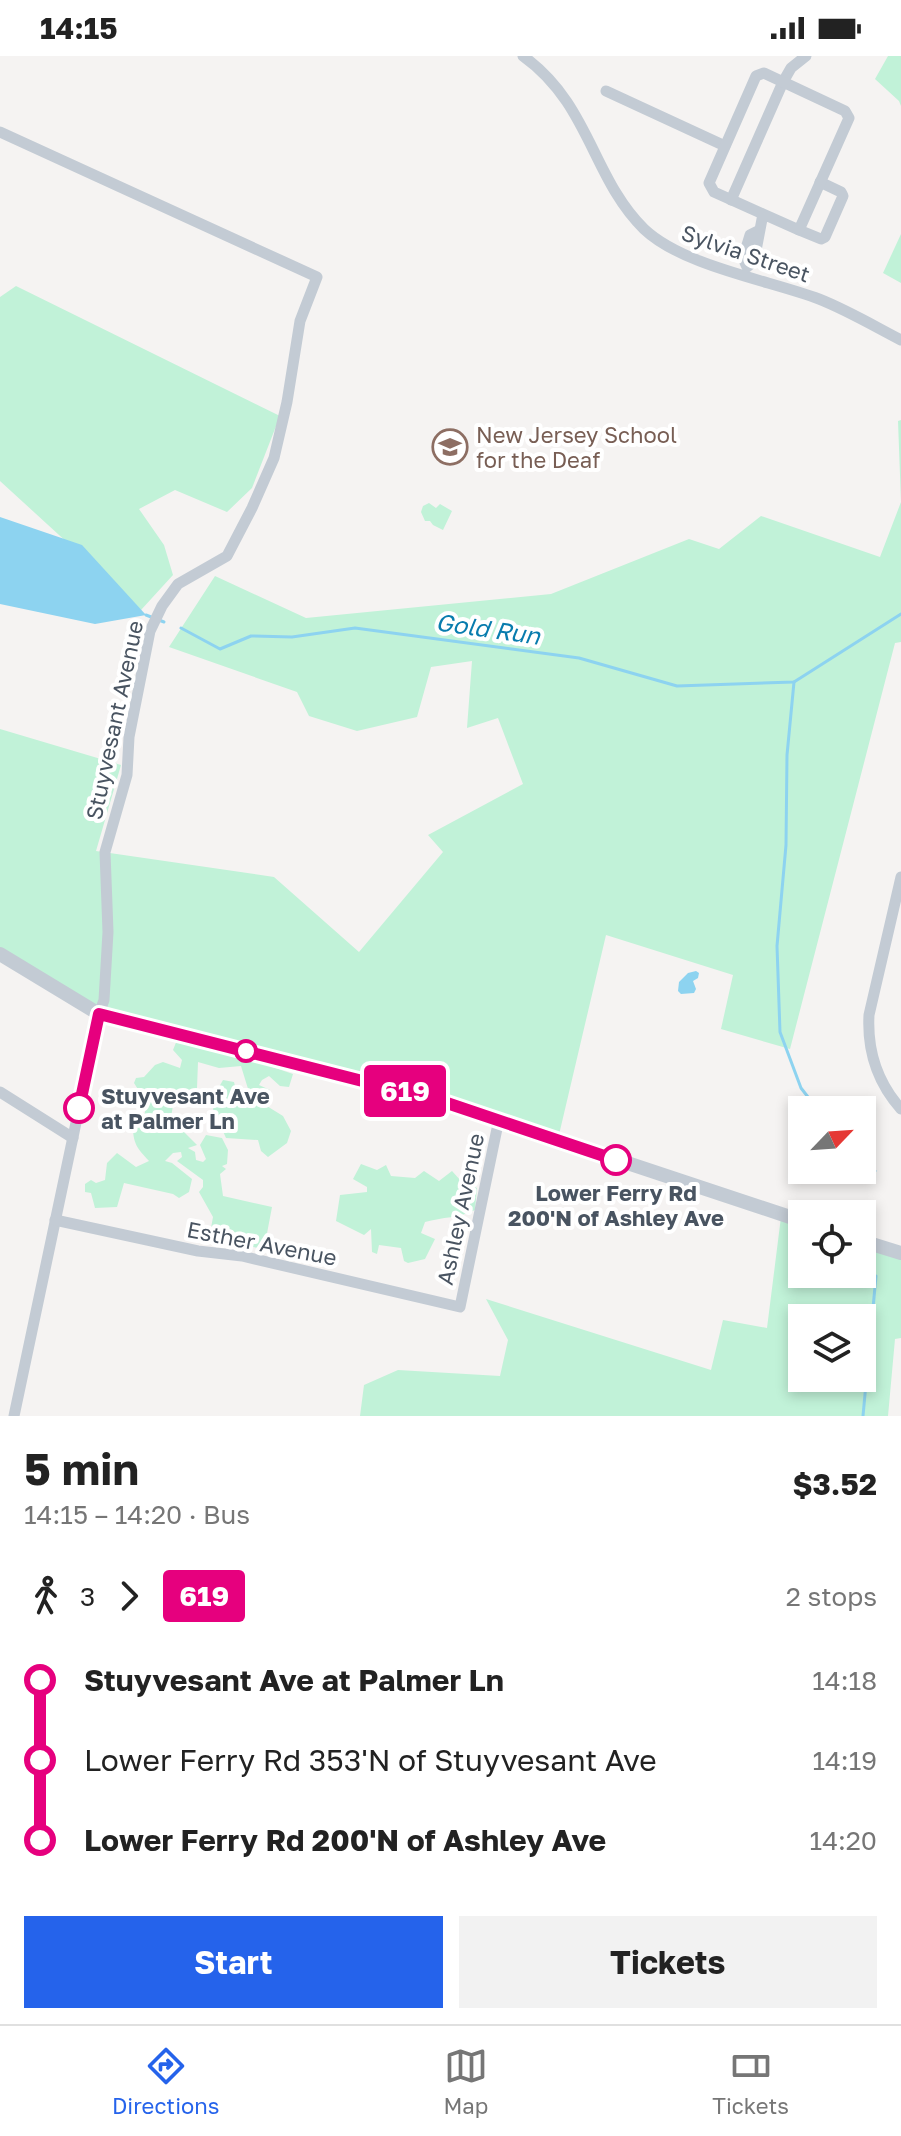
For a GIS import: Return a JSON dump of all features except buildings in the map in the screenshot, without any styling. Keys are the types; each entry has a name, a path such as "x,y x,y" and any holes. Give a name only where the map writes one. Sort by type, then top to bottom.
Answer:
{"street":[{"name":"Sylvia Street","path":"523,56 563,94 625,206 646,231 682,254 746,271 821,300 901,340"},
{"path":"731,200 783,82 791,68 806,56"},
{"path":"799,230 820,182 849,118 848,114 764,73 756,76 709,183 714,192 799,230 821,239 825,237 843,196 820,182"},
{"path":"606,91 725,146"},
{"name":"Stuyvesant Avenue","path":"0,132 317,277 300,321 274,458 252,508 227,556 178,584 162,606 150,631 129,737 127,775 105,852 108,932 104,1000 14,1416"},
{"path":"746,271 743,258 750,235 758,231 763,214"},
{"path":"901,877 869,1015 868,1033 870,1051 881,1082 901,1109"},
{"path":"0,954 99,1014 390,1087 499,1119 788,1216"},
{"path":"0,1092 73,1138"},
{"name":"Ashley Avenue","path":"460,1307 499,1119"},
{"name":"Esther Avenue","path":"55,1220 198,1251 242,1256 460,1307"},
{"path":"876,1245 901,1253"}],"green space":[{"path":"888,56 901,56 901,106 875,79"},
{"path":"901,234 901,283 883,273"},
{"path":"16,286 280,416 252,488 227,512 175,490 139,509 164,545 173,575 141,610 0,481 0,297"},
{"path":"901,420 901,502 898,421"},
{"path":"901,502 901,642 895,643 790,1049 721,1029 733,975 606,935 558,1139 93,1006 0,954 0,729 121,765 96,851 274,877 359,952 443,852 428,835 523,784 498,718 467,728 472,661 431,667 417,717 357,731 309,716 297,692 169,647 215,576 306,618 551,594 689,539 719,549 761,516 880,557"},
{"path":"429,503 436,508 440,504 452,511 443,530 425,521 421,512 423,506"},
{"path":"179,1035 293,1074 289,1087 280,1086 269,1076 259,1085 270,1090 268,1099 262,1103 283,1116 291,1131 287,1143 268,1157 261,1151 258,1140 226,1138 222,1129 228,1119 213,1113 214,1096 223,1080 234,1082 242,1106 249,1092 241,1066 219,1068 198,1062 197,1088 189,1105 181,1102 173,1105 171,1118 162,1128 167,1130 175,1123 197,1145 188,1148 195,1152 196,1160 203,1162 206,1159 200,1145 206,1135 222,1138 228,1150 227,1164 222,1166 226,1169 220,1174 223,1196 272,1207 264,1249 209,1239 213,1217 199,1192 203,1180 177,1161 182,1157 181,1152 173,1153 165,1161 192,1179 189,1192 179,1198 124,1183 117,1207 95,1208 91,1193 85,1192 85,1184 91,1180 96,1183 105,1180 107,1163 117,1153 136,1167 149,1161 134,1138 133,1127 144,1121 146,1102 134,1083 136,1078 144,1077 155,1065 163,1062 180,1068 182,1060 173,1050"},
{"path":"361,1164 377,1170 386,1165 391,1176 415,1178 424,1171 439,1181 452,1171 461,1181 477,1188 475,1210 425,1222 421,1233 435,1239 425,1259 408,1263 404,1261 401,1248 379,1245 377,1254 372,1252 371,1229 364,1235 336,1221 340,1195 367,1192 367,1187 353,1179"},
{"path":"781,1217 788,1219 788,1288 876,1288 876,1245 901,1252 901,1338 895,1339 888,1416 360,1416 364,1385 398,1370 500,1376 508,1340 486,1299 711,1370 723,1320 767,1328"}],"water":[{"path":"0,517 82,545 146,615 95,624 0,604"},
{"path":"688,973 699,973 693,981 694,993 681,994 678,991 679,982"}],"waterway":[{"name":"Gold Run","path":"181,628 220,649 251,636 292,637 355,628 579,658 677,686 794,682 901,614"},
{"name":"Gold Run","path":"146,615 164,622"},
{"name":"Gold Run","path":"794,682 787,755 786,845 777,946 780,1032 801,1088 807,1096"},
{"name":"Gold Run","path":"863,1416 875,1288"}],"bus line":[{"name":"619","path":"79,1108 99,1014 441,1101 616,1160"}],"place":[{"name":"New Jersey School for the Deaf","path":"450,447"},
{"name":"Stuyvesant Ave at Palmer Ln","path":"79,1108"},
{"name":"Lower Ferry Rd 200'N of Ashley Ave","path":"616,1160"}]}
